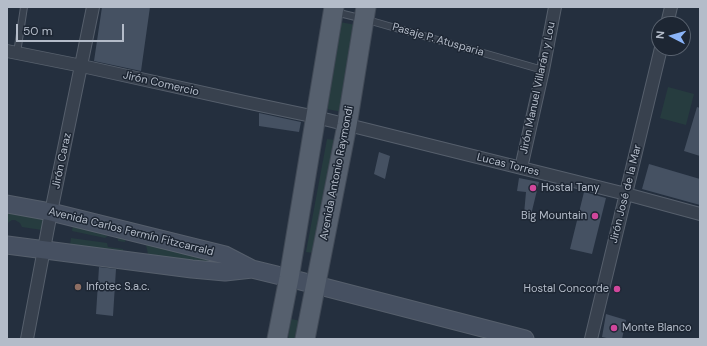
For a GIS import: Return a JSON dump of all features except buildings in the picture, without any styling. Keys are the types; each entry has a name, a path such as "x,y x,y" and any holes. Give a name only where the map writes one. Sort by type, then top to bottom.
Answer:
{"main road":[{"path":"277,339 289,278 334,10"},
{"name":"Avenida Antonio Raymondi","path":"306,339 347,126 365,13"},
{"name":"Avenida Carlos Fermín Fitzcarrald","path":"7,204 51,212 225,255 252,269 525,339"},
{"name":"Avenida Carlos Fermín Fitzcarrald","path":"7,245 192,269 225,272 252,269"}],"street":[{"name":"Jirón Caraz","path":"27,339 51,212 93,7"},
{"name":"Jirón Manuel Villarán y Lou","path":"521,168 555,7"},
{"name":"Jirón Comercio","path":"12,52 316,117"},
{"name":"Jirón José de la Mar","path":"591,339 659,56"},
{"name":"Lucas Torres","path":"316,117 347,126 626,194 700,214"}],"lane":[{"path":"12,52 24,7"},
{"name":"Pasaje P. Atusparia","path":"334,10 365,13 542,70"}],"green space":[{"path":"340,22 361,26 347,113 327,109"},
{"path":"668,87 694,94 686,125 660,118"},
{"path":"327,139 342,141 320,254 306,252"},
{"path":"7,205 45,211 42,230 22,227 20,223 15,220 12,220 7,224"},
{"path":"74,218 127,232 125,242 118,241 118,237 109,235 105,238 72,231"},
{"path":"144,236 249,269 150,263"},
{"path":"71,238 107,243 108,247 123,249 124,259 69,252"},
{"path":"291,319 306,322 302,339 288,339"}],"place":[{"name":"Hostal Tany","path":"533,188"},
{"name":"Big Mountain","path":"595,216"},
{"name":"Infotec S.a.c.","path":"78,287"},
{"name":"Hostal Concorde","path":"617,289"},
{"name":"Monte Blanco","path":"614,328"}]}
